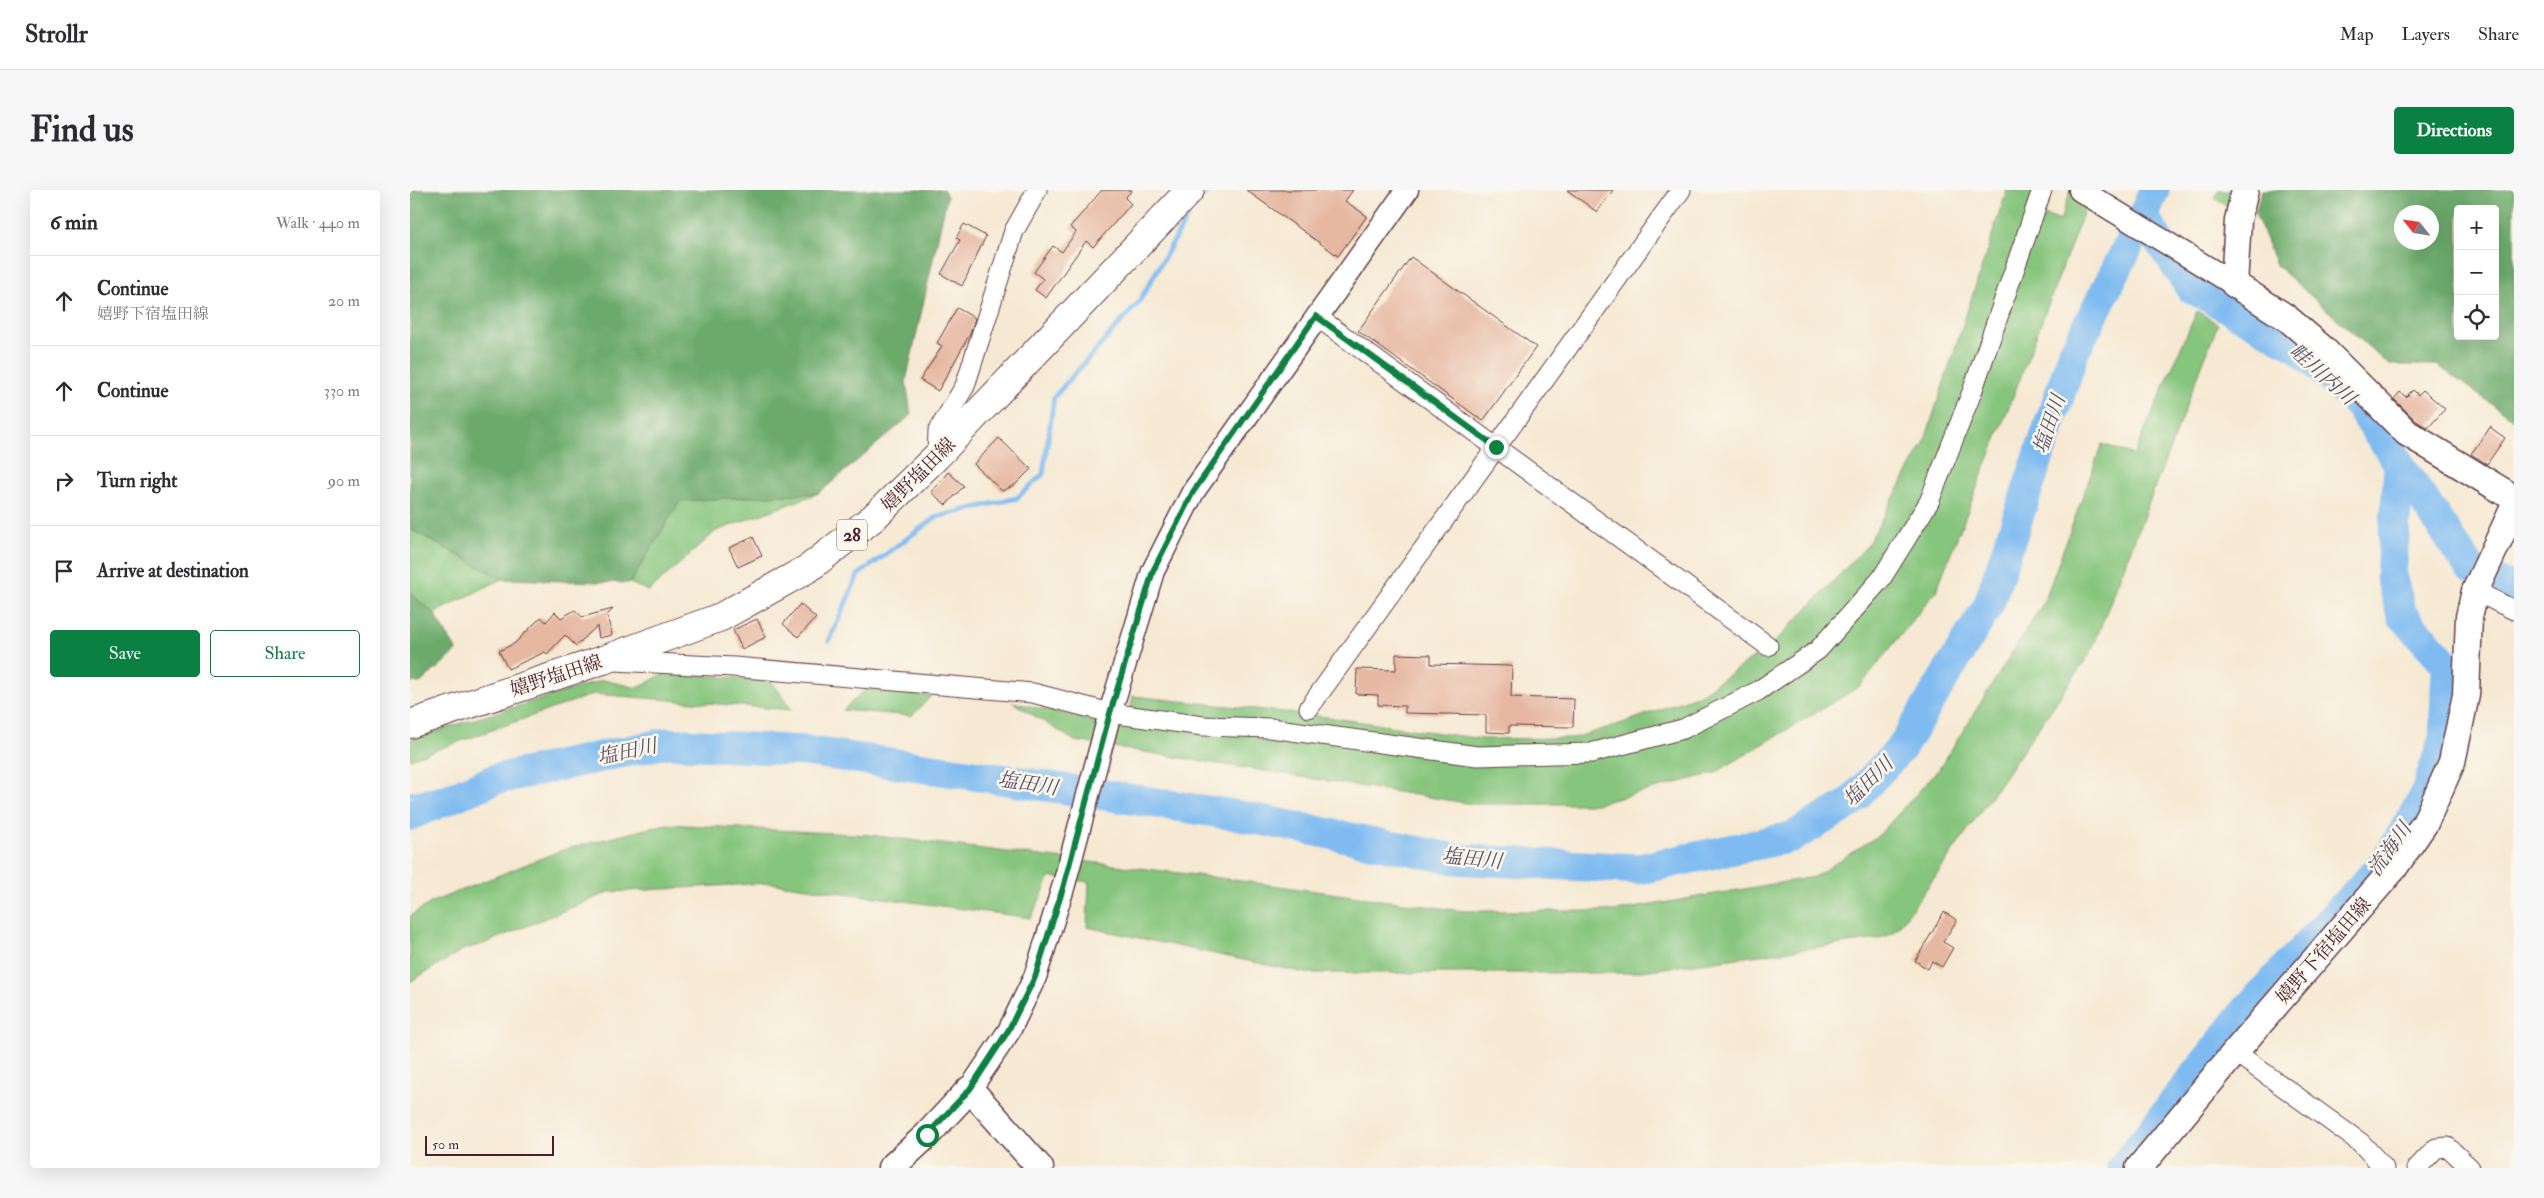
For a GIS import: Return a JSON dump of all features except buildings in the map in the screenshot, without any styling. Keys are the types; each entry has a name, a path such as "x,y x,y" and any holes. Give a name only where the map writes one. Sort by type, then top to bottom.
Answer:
{"main road":[{"name":"嬉野塩田線","path":"410,724 602,660 721,617 809,568 872,518 937,456 1190,190"},
{"path":"2245,190 2238,220 2234,284 2287,318 2322,348 2407,433 2514,498"},
{"name":"嬉野下宿塩田線","path":"2139,1168 2235,1052 2394,868 2425,823 2452,762 2466,695 2469,617 2475,591 2514,507"},
{"path":"891,1168 927,1135 970,1089 1040,1168"}],"street":[{"path":"937,456 938,431 965,386 1014,231 1037,190"},
{"path":"970,1089 1008,1031 1035,977 1063,888 1110,713 1153,571 1193,492 1407,190"},
{"path":"1309,708 1681,190"},
{"path":"602,660 734,667 1033,693 1110,713 1203,726 1270,728 1477,756 1591,753 1683,729 1758,690 1818,650 1881,579 1929,502 1972,392 2042,190"},
{"path":"2080,190 2234,284"},
{"path":"1316,316 1768,646"},
{"path":"2475,591 2514,610"},
{"path":"2235,1052 2361,1143 2384,1168"},
{"path":"2417,1168 2436,1148 2448,1147 2470,1168"}],"green space":[{"path":"410,190 944,190 947,197 906,381 911,415 819,493 680,501 630,583 502,579 410,529"},
{"path":"2007,190 2034,190 2028,208 2060,221 2071,190 2092,190 1936,591 1860,686 1715,773 1596,804 1473,804 1075,741 1012,702 1127,728 1133,696 1312,715 1482,739 1574,738 1626,722 1699,695 1772,645 1867,546 1924,443"},
{"path":"2218,190 2239,190 2233,210 2215,199"},
{"path":"2262,190 2514,190 2514,420 2437,365 2389,365 2276,265 2255,213"},
{"path":"2197,311 2218,324 2091,652 1895,932 1878,939 1627,973 1305,973 1087,927 1089,882 1050,877 1031,918 770,883 609,892 483,944 464,949 410,982 410,916 432,902 562,850 666,824 869,835 1212,877 1463,911 1616,911 1814,877 1879,835 1939,769 2044,602 2102,444 2134,455"},
{"path":"819,493 716,531 649,591 630,583 680,501"},
{"path":"410,529 502,579 434,613 410,593"},
{"path":"410,593 434,613 457,651 420,683 410,682"},
{"path":"665,673 771,680 792,710 594,694 410,759 410,739 603,680 638,688"},
{"path":"866,689 931,696 912,716 843,710"}],"waterway":[{"path":"1206,194 1209,190"},
{"name":"塩田川","path":"410,815 496,779 666,743 805,751 954,772 1241,816 1455,859 1639,869 1792,837 1849,804 1902,747 1988,606 2074,352 2143,217 2154,190"},
{"path":"829,641 858,575 936,517 1017,498 1043,474 1054,397 1139,302 1189,214"},
{"name":"畦川内川","path":"2148,224 2190,287 2298,347 2359,405 2470,568"},
{"name":"流海川","path":"2122,1168 2248,1008 2386,861 2425,796 2444,739 2447,665 2402,615 2391,576 2399,466"},
{"name":"畦川内川","path":"2488,579 2514,587"},
{"path":"410,794 496,779"}],"route":[{"path":"927,1135 970,1089 1008,1031 1035,977 1063,888 1110,713 1153,571 1193,492 1316,316 1496,447"}]}
